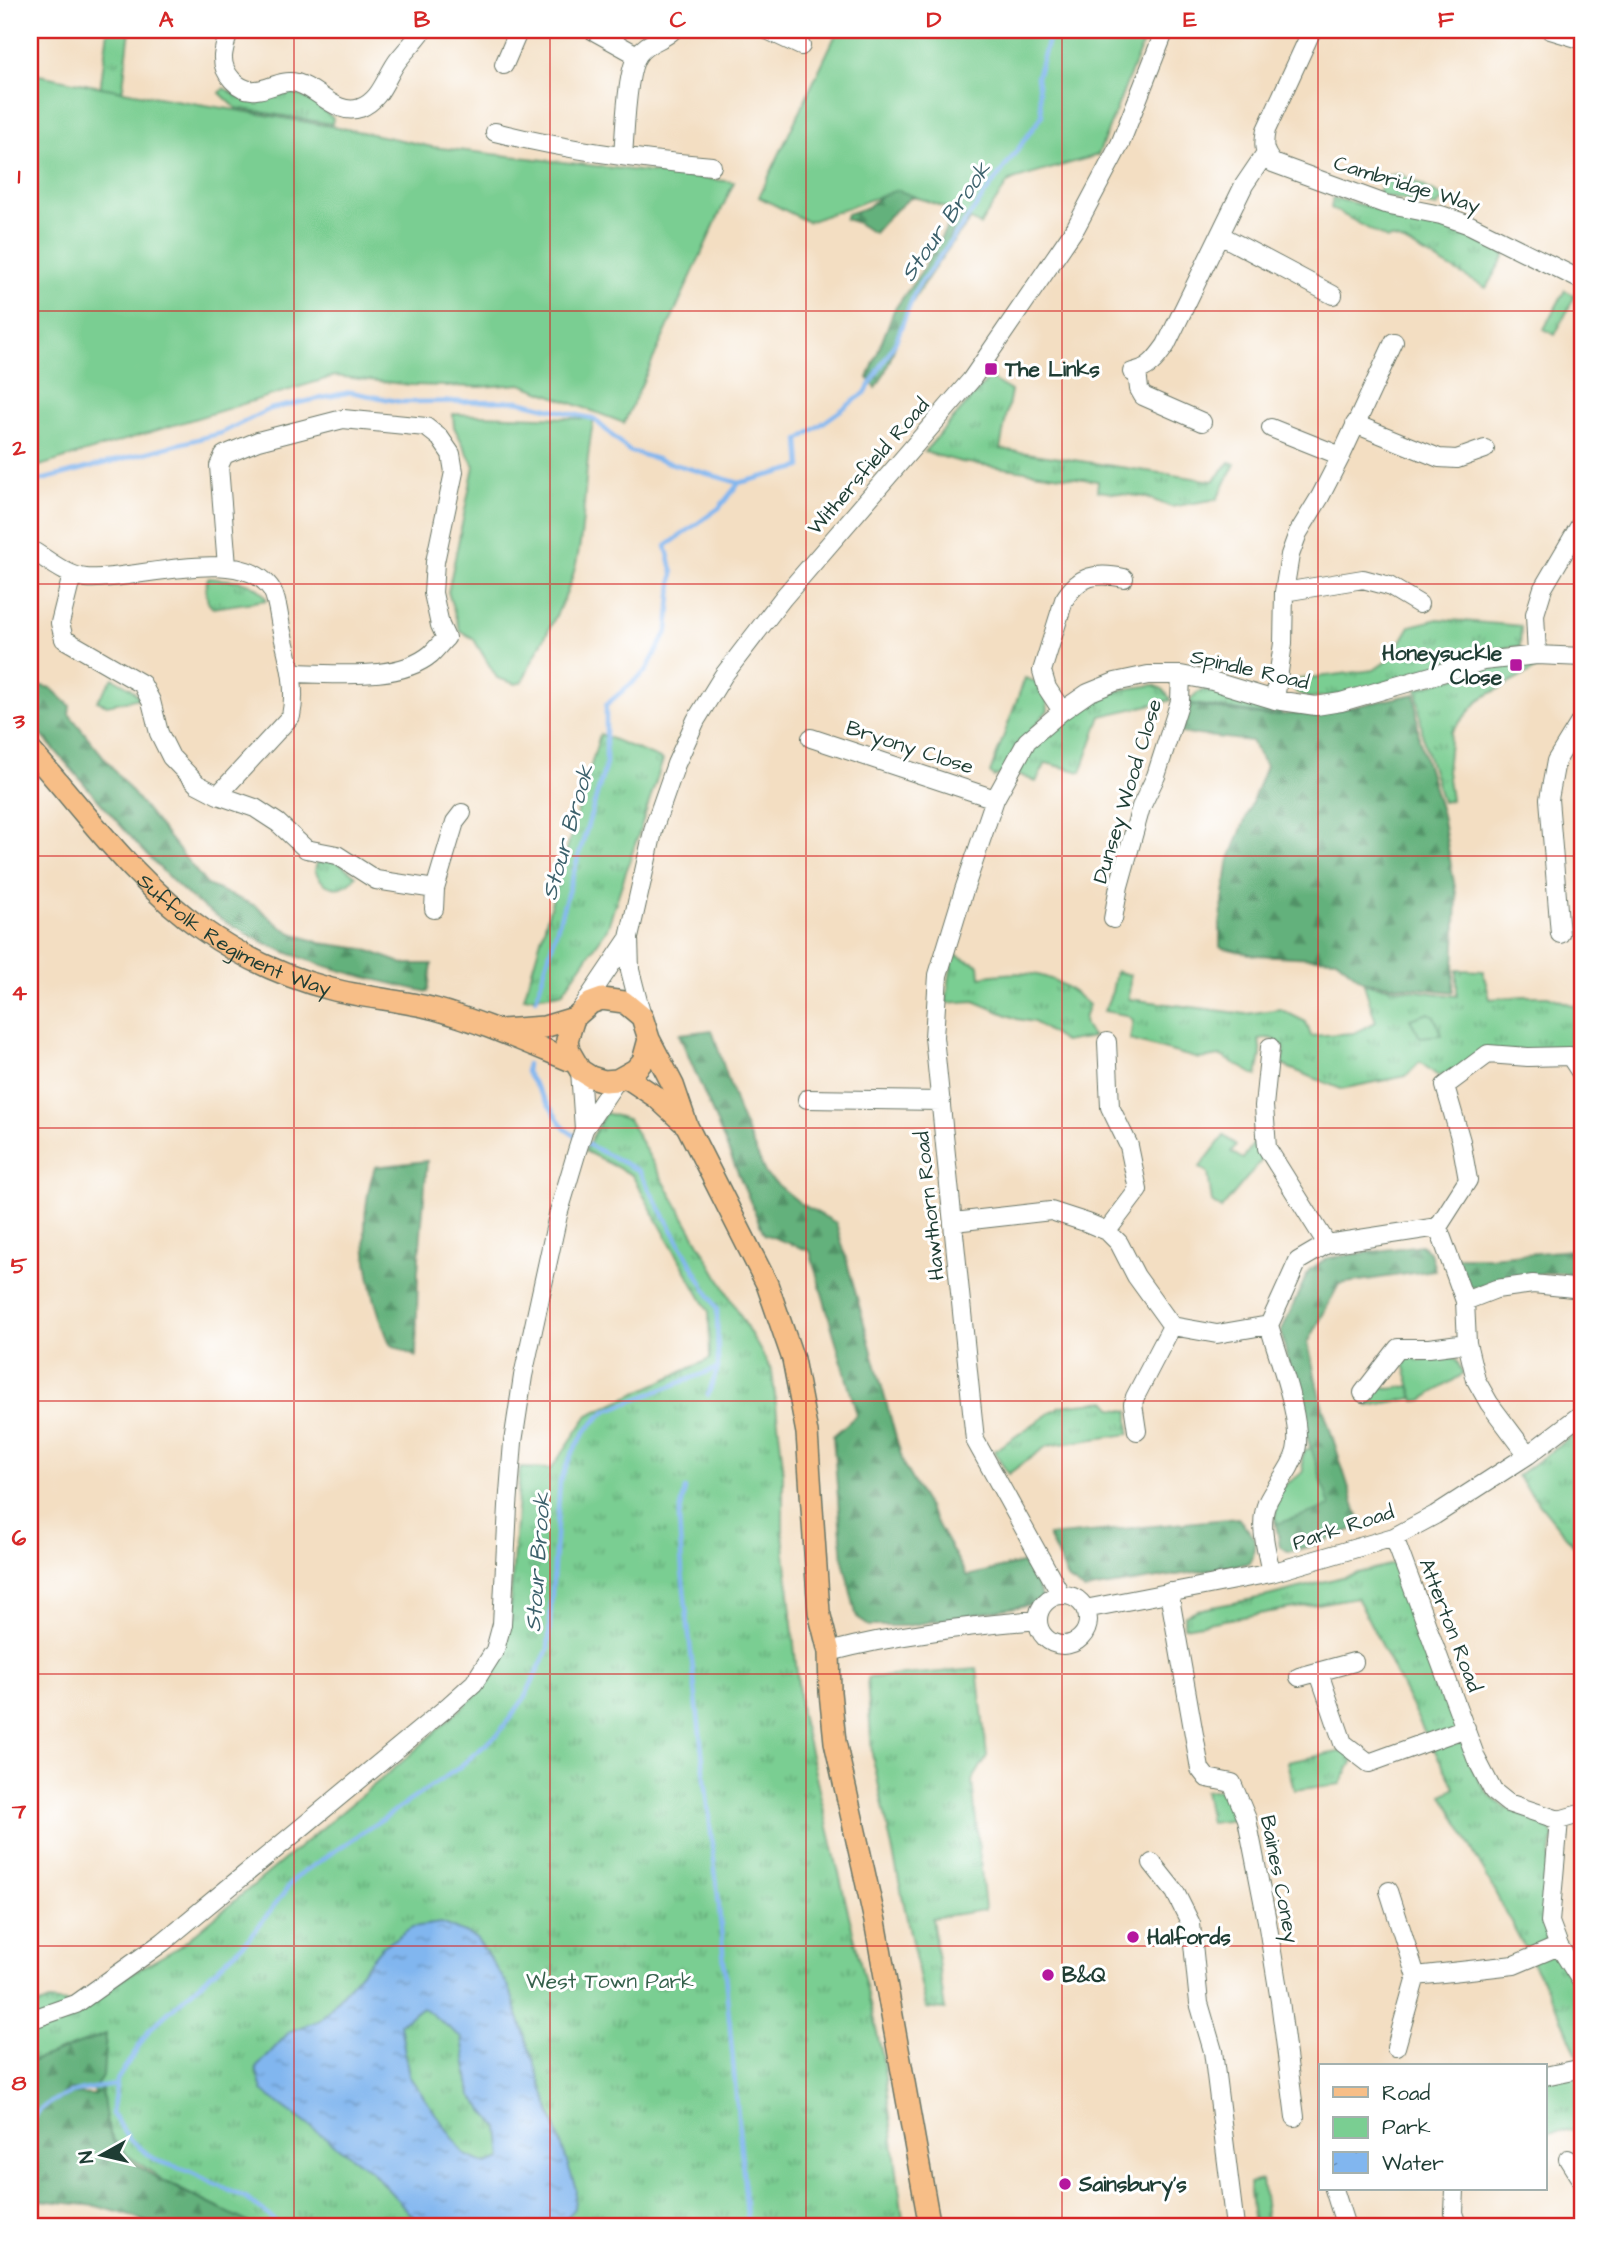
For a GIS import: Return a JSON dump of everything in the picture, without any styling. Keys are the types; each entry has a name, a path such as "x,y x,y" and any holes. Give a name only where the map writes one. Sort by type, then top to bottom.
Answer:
{"main road":[{"name":"Suffolk Regiment Way","path":"30,750 141,876 184,915 230,947 290,976 331,989 434,1009 495,1030 577,1066"},
{"path":"495,1030 544,1027 577,1013 591,1003 613,999 624,1002 642,1017 649,1039 673,1085 687,1126 766,1284 793,1359 807,1433 812,1473 819,1612 829,1652 835,1742 880,1948 930,2227"},
{"path":"577,1013 567,1040 577,1066 591,1077 604,1081 621,1078 643,1061 649,1039"},
{"path":"621,1078 656,1097 687,1126"}],"street":[{"path":"229,30 223,58 229,77 239,87 256,90 277,83 296,83 314,91 329,103 347,110 371,102 383,88 397,61 423,30"},
{"path":"504,65 519,30"},
{"path":"592,30 637,55"},
{"path":"623,156 631,72 637,55 650,42 673,30"},
{"path":"766,30 801,46"},
{"name":"Withersfield Road","path":"642,1017 630,970 629,938 654,827 676,765 696,720 723,676 783,598 971,380 1076,227 1120,144 1165,30"},
{"path":"1202,422 1143,396 1134,372 1151,364 1166,345 1244,184 1265,154 1263,141 1266,130 1312,30"},
{"path":"1550,30 1583,40"},
{"path":"495,132 539,143 712,166"},
{"name":"Cambridge Way","path":"1265,154 1273,163 1291,171 1385,204 1441,215 1470,225 1583,281"},
{"path":"1220,235 1333,295"},
{"path":"1275,701 1283,643 1284,592 1290,555 1297,534 1341,456 1394,342"},
{"path":"227,566 219,466 224,455 258,441 343,419 426,427 440,438 452,454 454,472 435,562 433,593 440,625 446,638 430,655 408,667 387,673 292,673"},
{"path":"1355,424 1439,458 1457,459 1485,448"},
{"path":"1271,428 1341,456"},
{"path":"1537,655 1535,614 1543,588 1583,520"},
{"path":"30,549 72,575 85,578 105,578 192,566 227,566 264,581 273,592 292,673 294,702 291,716 218,795"},
{"path":"1062,711 1047,688 1042,671 1064,600 1070,590 1090,576 1103,574 1124,578"},
{"path":"72,575 60,623 64,639 142,684 151,701 159,733 171,757 197,784 218,795 255,808 278,823 306,849 337,855 376,880 435,889"},
{"path":"1284,592 1363,579 1389,586 1420,604"},
{"name":"Spindle Road","path":"995,799 1027,741 1088,693 1115,682 1148,675 1181,675 1212,681 1275,701 1316,706 1341,702 1483,662 1537,655 1583,657"},
{"name":"Dunsey Wood Close","path":"1113,919 1119,886 1141,807 1156,776 1180,702 1181,675"},
{"path":"1560,934 1549,799 1556,761 1583,717"},
{"name":"Bryony Close","path":"811,738 995,799"},
{"name":"Hawthorn Road","path":"995,799 938,975 934,1037 975,1440 1061,1595"},
{"path":"434,909 435,889 455,822 462,813"},
{"name":"Withersfield Road","path":"577,1013 629,938"},
{"path":"1107,1042 1110,1107 1129,1146 1138,1190 1107,1231"},
{"path":"1270,1047 1264,1106 1267,1148 1327,1244"},
{"path":"1271,1573 1263,1528 1267,1504 1296,1452 1297,1427 1269,1325 1298,1261 1327,1244 1438,1227 1468,1180 1458,1129 1445,1086 1488,1054 1570,1056 1583,1076"},
{"path":"577,1066 584,1131"},
{"path":"30,2020 76,2004 163,1942 445,1709 474,1683 495,1650 502,1624 509,1493 523,1376 558,1215 584,1131 621,1078"},
{"path":"807,1099 941,1101"},
{"path":"954,1222 1051,1211 1088,1223 1107,1231 1119,1243 1136,1276 1172,1326 1217,1334 1269,1325"},
{"path":"1438,1227 1465,1301 1467,1343 1476,1380 1489,1403 1528,1455"},
{"path":"1465,1301 1496,1289 1533,1284 1583,1289"},
{"path":"1137,1431 1133,1404 1135,1396 1172,1326"},
{"path":"1363,1393 1398,1348 1429,1348 1467,1343"},
{"name":"Park Road","path":"1085,1609 1271,1573 1394,1536 1435,1515 1528,1455 1583,1413"},
{"name":"Atterton Road","path":"1394,1536 1476,1758 1493,1791 1508,1803 1559,1820"},
{"name":"Baines Coney","path":"1170,1592 1200,1769 1207,1778 1232,1783 1247,1819 1280,2001 1295,2117"},
{"path":"1061,1595 1076,1599 1085,1609 1087,1626 1084,1634 1071,1644 1058,1645 1049,1642 1041,1631 1038,1620 1044,1604 1061,1595"},
{"path":"829,1652 855,1645 974,1625 1038,1620"},
{"path":"1299,1677 1354,1662"},
{"path":"1319,1673 1343,1743 1369,1763 1466,1728"},
{"path":"1583,1812 1559,1820 1550,1923 1559,1946 1583,1984"},
{"path":"1153,1863 1175,1892 1191,1924 1199,2003 1213,2051 1235,2227"},
{"path":"1389,1891 1416,1976 1396,2047"},
{"path":"1416,1976 1514,1965 1559,1946"},
{"path":"1546,2076 1583,2068"},
{"path":"1569,2159 1583,2183"},
{"path":"1334,2190 1346,2227"},
{"path":"1455,2190 1454,2213 1459,2227"}],"green space":[{"path":"108,30 130,30 122,94 100,90"},
{"path":"838,30 1148,30 1098,155 1009,181 980,225 957,212 897,190 808,222 759,197"},
{"path":"30,73 332,126 432,147 734,182 624,423 521,384 480,387 411,385 335,376 30,469"},
{"path":"224,88 250,98 295,94 307,99 333,118 332,124 236,108 220,93"},
{"path":"1098,155 1011,181 985,203 953,242 913,302 886,371 876,388 868,378 894,310 921,272 956,212 943,203 911,197 874,233 845,219 847,214 868,207 891,187"},
{"path":"1398,174 1444,197 1437,207 1377,195 1385,176"},
{"path":"1333,198 1443,227 1505,255 1486,288 1404,242 1387,239 1331,208"},
{"path":"1565,290 1575,296 1555,335 1544,329"},
{"path":"989,378 1011,391 1000,449 1213,481 1230,462 1235,464 1217,499 1171,507 1146,497 1097,491 1098,481 961,462 924,452"},
{"path":"453,414 594,419 581,537 573,575 562,603 522,682 516,684 497,678 473,638 460,631 448,592 474,466 454,427"},
{"path":"208,578 249,584 256,587 267,600 213,608 206,594"},
{"path":"1438,619 1521,626 1520,646 1478,651 1371,687 1331,696 1309,698 1295,692 1292,680 1374,670 1391,658 1410,626"},
{"path":"1533,661 1538,668 1480,699 1451,732 1447,771 1451,800 1442,802 1423,739 1417,689 1491,667"},
{"path":"113,678 140,698 107,705 97,701"},
{"path":"1025,678 1037,682 1047,700 1048,710 1022,741 1001,774 994,777 990,773"},
{"path":"30,680 37,685 51,688 70,706 69,714 207,885 256,906 292,933 320,943 364,949 404,964 432,964 428,992 368,978 285,952 231,925 196,901 170,879 139,846 30,722"},
{"path":"1154,685 1164,690 1171,700 1101,716 1081,772 1046,763 1036,782 1018,774 1033,743 1095,697"},
{"path":"1212,689 1267,708 1282,710 1281,713 1264,714 1188,703 1198,692"},
{"path":"1415,694 1419,739 1442,815 1457,899 1453,992 1364,982 1336,959 1254,955 1220,947 1220,925 1228,864 1266,766 1251,741 1179,733 1185,704 1267,716 1337,710"},
{"path":"600,734 663,760 607,929 562,993 524,998"},
{"path":"317,862 338,862 356,876 351,882 339,887 328,885 315,870"},
{"path":"953,954 979,965 980,977 1026,973 1039,975 1063,985 1089,1005 1084,1022 1093,1037 1064,1042 1034,1022 1017,1019 974,1001 946,1003"},
{"path":"1457,970 1483,971 1490,999 1548,996 1583,1009 1583,1060 1517,1050 1439,1077 1420,1062 1406,1076 1341,1089 1282,1065 1284,1048 1273,1039 1259,1039 1261,1055 1257,1076 1221,1056 1199,1059 1130,1040 1133,1020 1126,1015 1104,1011 1112,992 1116,971 1130,975 1129,999 1246,1014 1280,1009 1306,1022 1311,1036 1354,1033 1376,1022 1364,984 1457,996"},
{"path":"1429,1013 1434,1016 1442,1035 1420,1037 1410,1019"},
{"path":"712,1030 739,1113 766,1175 800,1203 836,1223 904,1466 967,1576 1026,1562 1043,1599 1040,1603 906,1626 869,1626 857,1618 843,1560 833,1436 857,1415 810,1251 764,1234 679,1034"},
{"name":"West Town Park","path":"605,1113 628,1119 772,1371 783,1465 783,1533 801,1714 882,2054 904,2227 250,2227 166,2182 126,2154 113,2139 94,2095 105,2035 30,2062 30,2009 49,2001 77,2004 179,1947 403,1761 485,1687 501,1662 508,1635 520,1468 551,1469 588,1415 710,1359 709,1312 632,1175 585,1151"},
{"path":"1224,1136 1236,1145 1231,1152 1243,1159 1257,1138 1261,1140 1262,1160 1221,1209 1212,1202 1208,1173 1200,1167"},
{"path":"427,1161 418,1271 416,1357 390,1344 382,1323 366,1257 366,1211 375,1167"},
{"path":"1421,1245 1430,1252 1435,1270 1339,1284 1308,1343 1320,1398 1361,1526 1318,1544 1289,1552 1280,1546 1275,1520 1323,1504 1326,1499 1302,1421 1281,1332 1309,1270 1328,1258"},
{"path":"1583,1249 1583,1280 1557,1273 1469,1288 1454,1257 1489,1257"},
{"path":"1403,1354 1420,1361 1450,1356 1457,1361 1463,1374 1422,1400 1415,1401"},
{"path":"1382,1386 1390,1389 1410,1386 1414,1398 1368,1406 1367,1402"},
{"path":"1106,1401 1113,1409 1129,1411 1129,1434 1047,1446 1008,1474 994,1451 1060,1406"},
{"path":"1583,1428 1583,1557 1517,1476"},
{"path":"1311,1448 1330,1506 1277,1524 1279,1493 1303,1471 1302,1458 1305,1450"},
{"path":"1238,1518 1255,1538 1250,1563 1084,1590 1069,1580 1048,1536"},
{"path":"1397,1563 1469,1761 1478,1778 1493,1799 1549,1828 1553,1837 1543,1897 1546,1940 1583,1992 1583,2065 1560,2014 1443,1795 1455,1788 1357,1597 1184,1627 1184,1616 1197,1610 1268,1596"},
{"path":"977,1669 987,1756 972,1781 985,1910 932,1918 945,2010 926,2008 872,1754 867,1678"},
{"path":"1348,1750 1355,1757 1340,1784 1294,1790 1287,1762"},
{"path":"1227,1788 1237,1812 1235,1820 1210,1823 1204,1791"},
{"path":"106,2034 103,2076 93,2090 69,2090 50,2103 72,2094 94,2095 102,2089 111,2137 136,2165 256,2227 159,2227 96,2206 30,2199 30,2123 33,2115 30,2115 30,2062"},
{"path":"1583,2068 1583,2128 1546,2133 1546,2076"},
{"path":"1262,2180 1268,2227 1254,2227 1249,2183"}],"water":[{"path":"441,1923 476,1938 509,1987 576,2189 574,2208 561,2227 423,2227 371,2171 262,2091 256,2068 290,2031 320,2020 381,1948 412,1927","holes":["423,2007 462,2038 471,2095 499,2128 502,2159 486,2164 465,2155 409,2076 400,2024"]}],"waterway":[{"name":"Stour Brook","path":"536,999 606,764 606,705 646,671 668,630 673,573 666,546 719,508 739,483 801,467 799,440 865,393 896,341 916,289 1042,116 1037,77 1048,40 1055,30"},
{"path":"30,483 221,433 270,409 351,392 401,402 518,401 594,419 629,451 739,483"},
{"name":"Stour Brook","path":"527,1064 526,1072 565,1129 578,1138"},
{"name":"Stour Brook","path":"283,2227 247,2199 186,2170 157,2161 130,2140 112,2114 117,2080 150,2029 248,1940 296,1877 457,1769 498,1734 524,1699 548,1649 560,1481 571,1455 587,1429 606,1411 718,1368 717,1309 639,1171 585,1143"},
{"path":"708,1395 718,1368"},
{"path":"685,1489 679,1518 682,1571 718,1896 748,2227"},
{"name":"Stour Brook","path":"30,2120 58,2098 116,2085"}],"place":[{"name":"The Links","path":"991,369"},
{"name":"Honeysuckle Close","path":"1516,665"},
{"name":"Halfords","path":"1133,1937"},
{"name":"B&Q","path":"1048,1975"},
{"name":"Sainsbury's","path":"1065,2184"}]}
